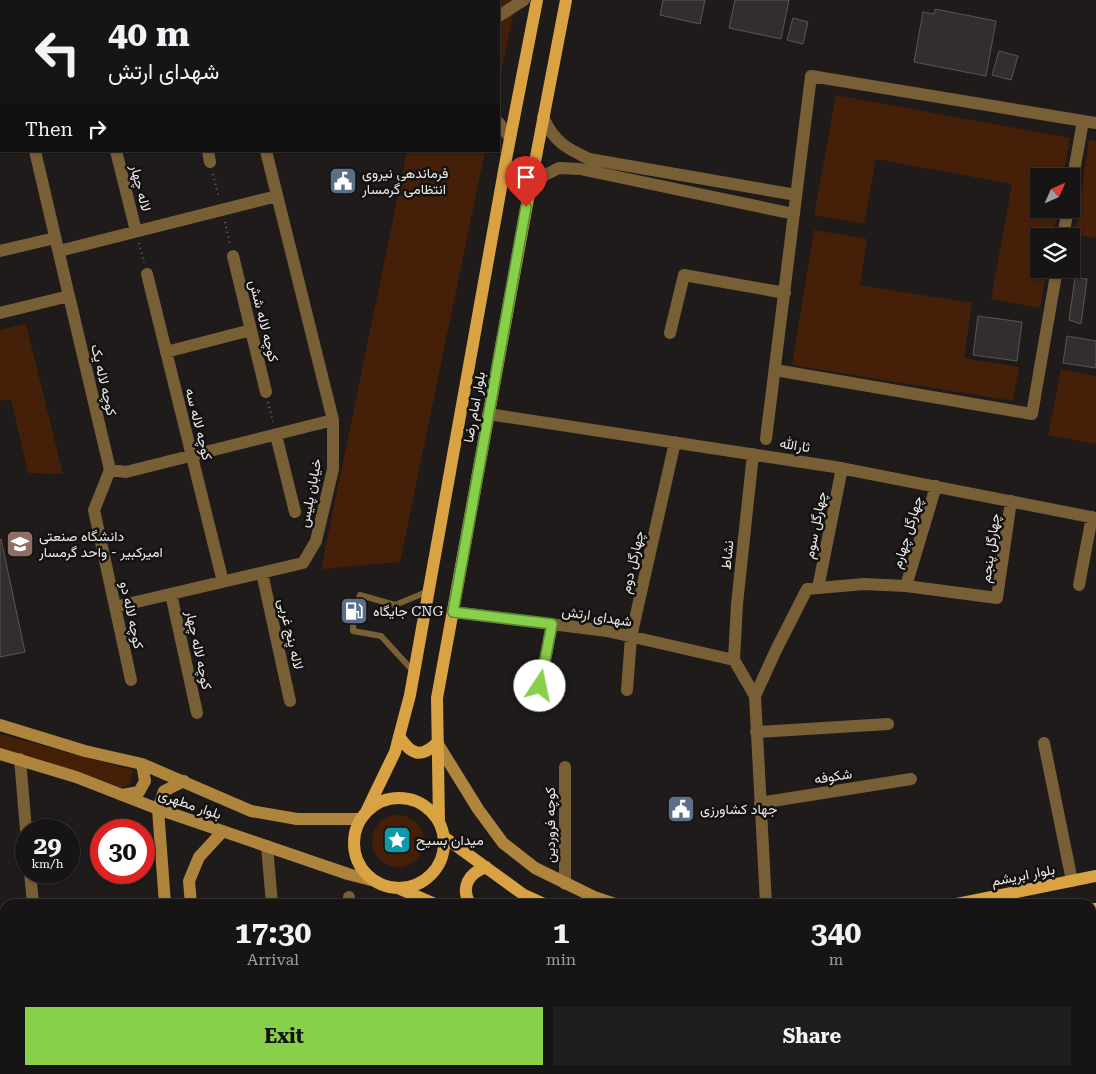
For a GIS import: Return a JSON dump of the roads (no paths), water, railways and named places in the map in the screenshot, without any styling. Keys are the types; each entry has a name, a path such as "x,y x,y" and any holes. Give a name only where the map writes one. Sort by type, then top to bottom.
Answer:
{"main road":[{"name":"بلوار امام رضا","path":"363,815 395,752 414,673 510,138 537,0"},
{"name":"بلوار امام رضا","path":"439,822 437,698 566,0"},
{"name":"بلوار مطهری","path":"0,726 27,732 85,751 142,764 250,811 298,819 363,815"},
{"path":"399,736 410,750 417,753 439,744 478,809 503,843 535,868 564,884 600,899"},
{"name":"بلوار مطهری","path":"0,754 76,777 158,809 348,874 371,880"},
{"path":"122,795 139,792 145,781 142,764"},
{"path":"165,899 158,809 164,791 184,781"},
{"path":"400,889 415,886 422,882 438,867 444,852 444,837 439,822 430,810 418,802 405,798 390,798 377,803 363,815 357,824 353,839 354,854 361,869 371,880 385,887 400,889 423,899"},
{"path":"190,899 189,881 200,857 223,831"},
{"path":"444,837 524,895 533,899"},
{"path":"469,899 466,890 469,878 476,871 486,867"},
{"name":"بلوار ابریشم","path":"981,899 1096,876"}],"street":[{"path":"500,15 524,0"},
{"path":"766,440 811,76 1096,123"},
{"path":"543,117 552,135 569,150 589,160 620,170 794,214"},
{"path":"1075,168 1083,121"},
{"path":"500,124 510,138"},
{"name":"کوچه لاله یک","path":"35,152 110,470"},
{"name":"لاله چهار","path":"116,152 136,231"},
{"name":"خیابان پلیس","path":"115,607 303,563 316,541 332,469 333,420 266,152"},
{"path":"530,188 543,176 559,168 620,170 796,195"},
{"path":"59,251 277,196"},
{"path":"0,251 55,238"},
{"name":"کوچه لاله شش","path":"233,256 266,392"},
{"name":"کوچه لاله سه","path":"146,274 222,582"},
{"path":"670,333 684,275 785,293"},
{"path":"775,370 1032,414 1055,278"},
{"path":"0,313 70,296"},
{"path":"166,352 251,330"},
{"name":"ثارالله","path":"488,414 842,468 1094,517"},
{"path":"110,470 126,472 333,420"},
{"path":"276,434 295,512"},
{"name":"چهارگل دوم","path":"627,690 631,637 675,442"},
{"name":"نشاط","path":"734,660 737,604 753,454"},
{"name":"چهارگل سوم","path":"818,588 842,468"},
{"name":"کوچه لاله دو","path":"110,470 94,510 131,680"},
{"name":"چهارگل چهارم","path":"906,586 936,486"},
{"name":"چهارگل پنجم","path":"906,586 997,598 1012,501"},
{"path":"1079,585 1094,517"},
{"name":"لاله پنج غربی","path":"262,573 290,701"},
{"path":"754,696 807,589 864,584 906,586"},
{"name":"کوچه لاله چهار","path":"171,594 197,713"},
{"name":"شهدای ارتش","path":"453,612 607,631 734,660"},
{"path":"540,686 552,624"},
{"path":"734,660 754,696 766,899"},
{"path":"756,732 888,724"},
{"path":"1044,743 1072,880"},
{"path":"20,759 25,819"},
{"name":"کوچه فروردین","path":"564,884 566,767"},
{"name":"شکوفه","path":"760,803 911,779"},
{"path":"267,846 272,899"},
{"path":"31,884 33,899"}],"lane":[{"path":"414,673 381,636 353,631 354,611 360,594 395,605 428,591"}],"place":[{"name":"فرماندهی نیروی انتظامی گرمسار","path":"343,181"},
{"name":"دانشگاه صنعتی امیرکبیر - واحد گرمسار","path":"20,544"},
{"name":"جایگاه CNG","path":"354,611"},
{"name":"جهاد کشاورزی","path":"681,809"},
{"name":"میدان بسیح","path":"397,840"}]}
